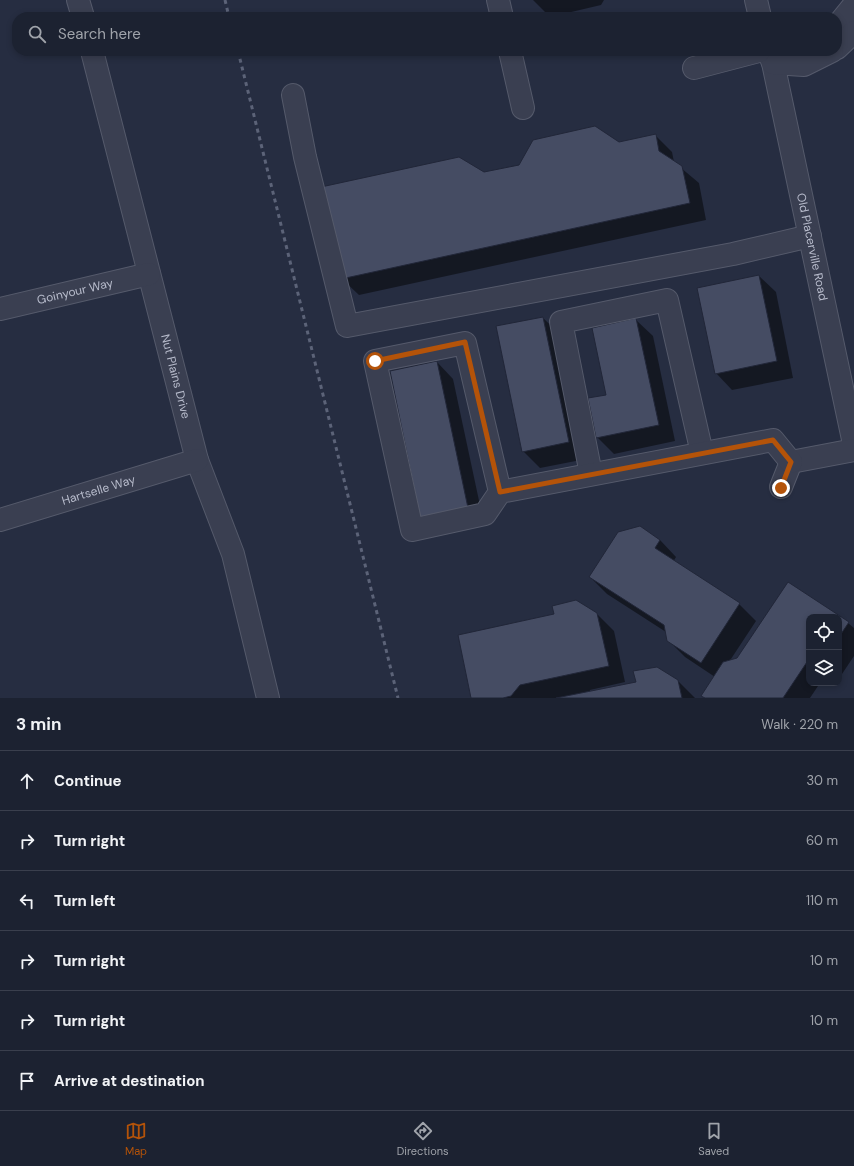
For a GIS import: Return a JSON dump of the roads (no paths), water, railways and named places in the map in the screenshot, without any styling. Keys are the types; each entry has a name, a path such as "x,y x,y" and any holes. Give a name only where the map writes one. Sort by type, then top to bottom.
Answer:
{"street":[{"path":"78,0 82,12"},
{"path":"498,0 501,12"},
{"path":"756,0 759,12"},
{"path":"842,20 854,5"},
{"path":"842,43 854,32"},
{"name":"Nut Plains Drive","path":"93,56 197,460 233,554 268,698"},
{"path":"511,56 523,108"},
{"path":"694,68 761,56"},
{"name":"Old Placerville Road","path":"767,56 810,236 854,444"},
{"path":"771,56 804,65 822,56"},
{"path":"293,96 305,157 347,326 733,254 810,236"},
{"name":"Goinyour Way","path":"0,309 149,274"},
{"path":"591,474 561,322 667,300 702,453"},
{"path":"500,492 465,342 375,361 412,530 485,514 500,492 773,440 791,462"},
{"path":"791,462 854,450"},
{"name":"Hartselle Way","path":"0,520 197,460"},
{"path":"781,488 791,462"}],"railway":[{"path":"225,0 228,12"},
{"path":"239,56 398,698"}]}
